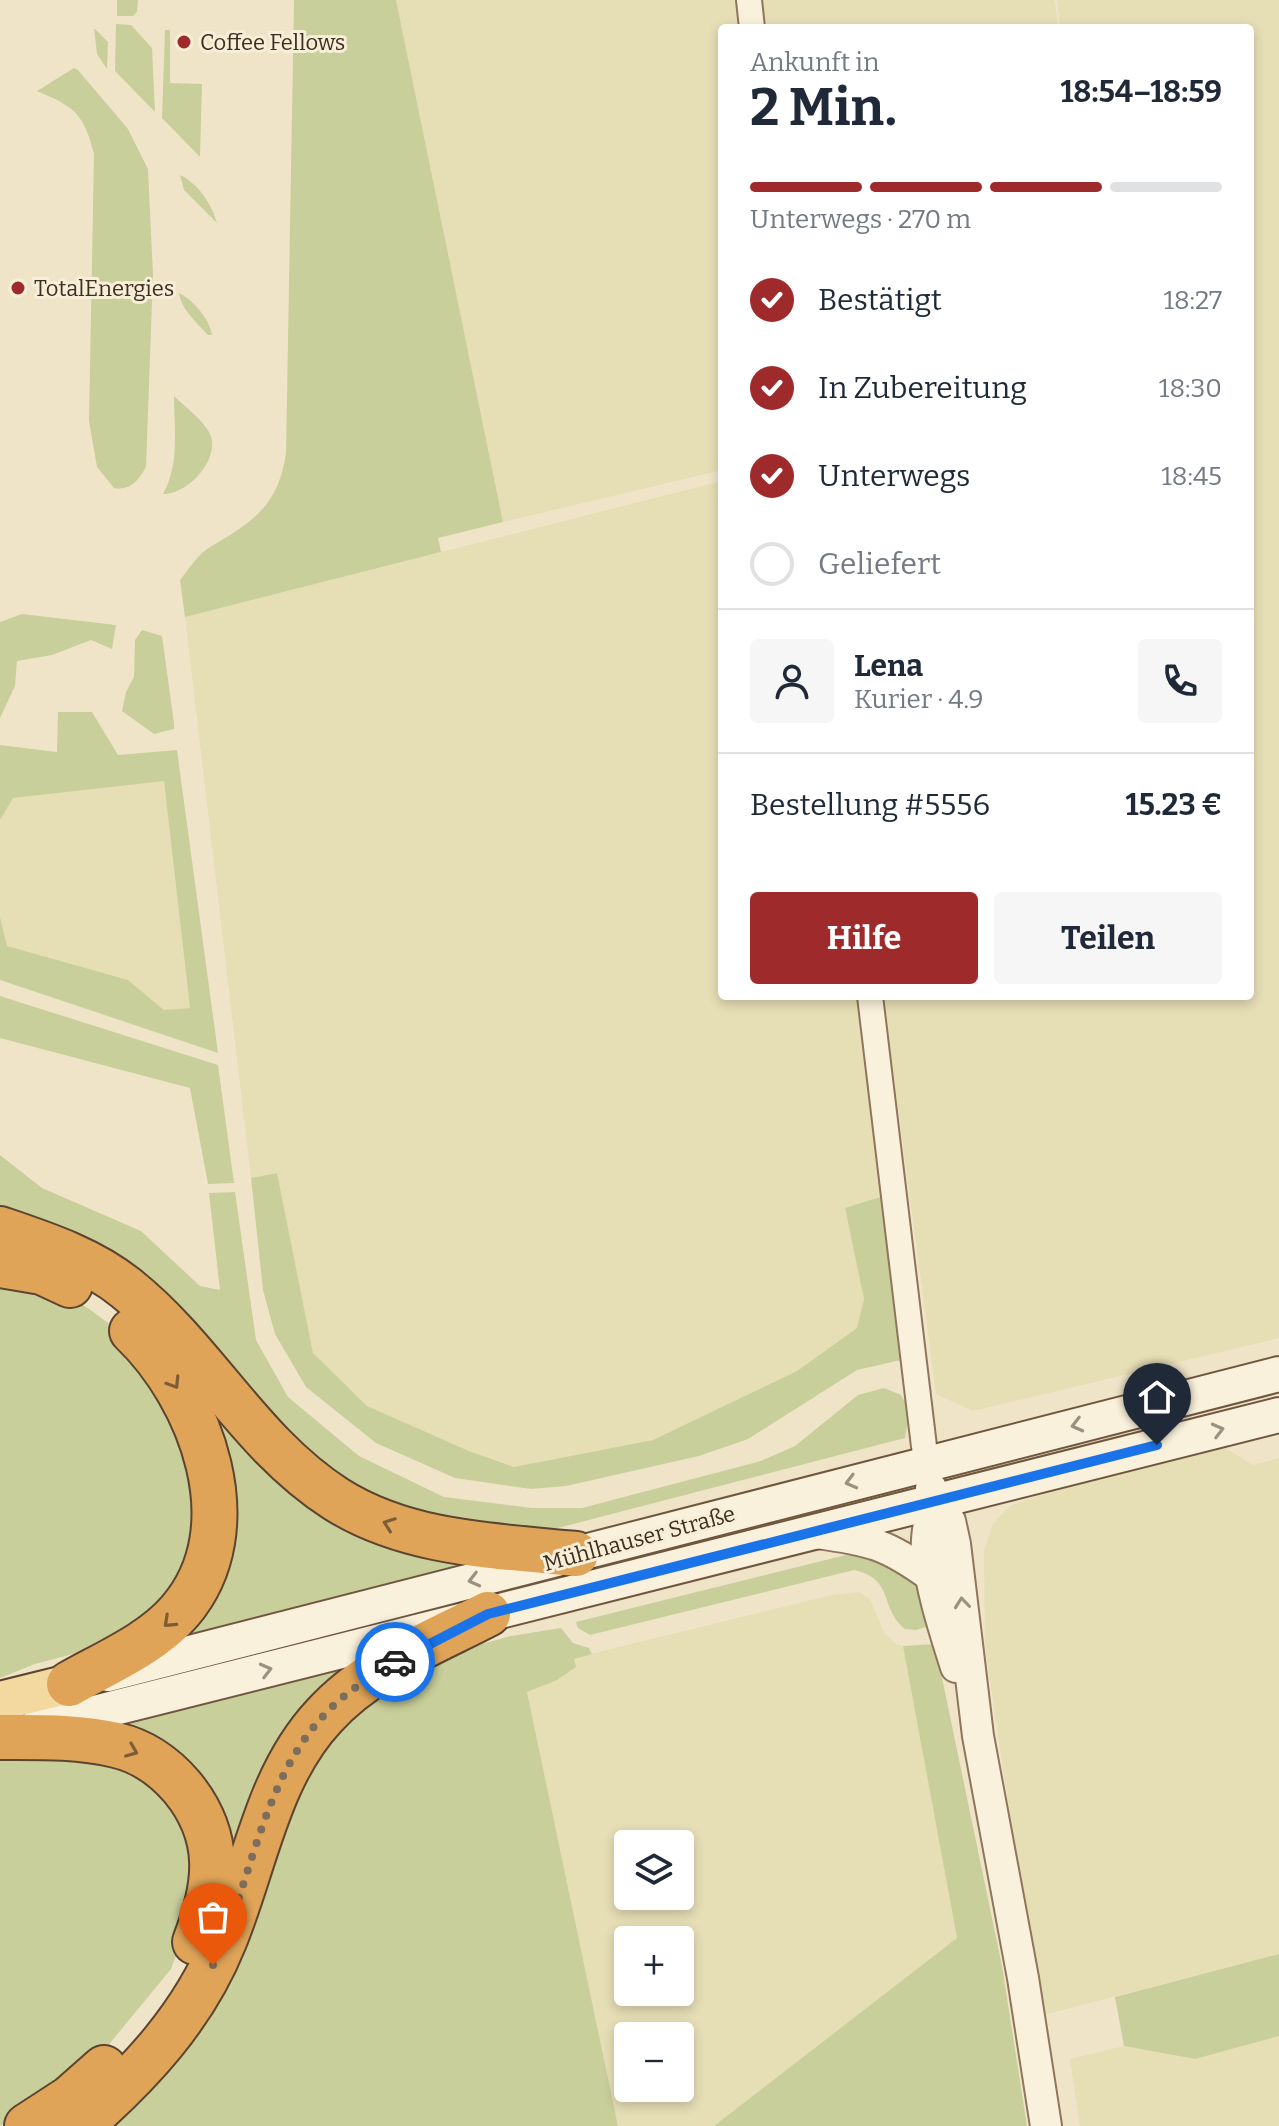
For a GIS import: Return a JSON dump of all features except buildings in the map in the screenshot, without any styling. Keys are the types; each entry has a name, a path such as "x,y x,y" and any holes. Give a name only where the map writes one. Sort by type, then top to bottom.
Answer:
{"highway":[{"path":"0,1229 62,1251 125,1287 185,1346 261,1436 300,1473 337,1500 385,1522 437,1538 576,1554"},
{"path":"0,1265 42,1272 80,1290 125,1324 146,1345 170,1375 196,1424 211,1483 213,1532 208,1561 194,1592 182,1609 156,1633 69,1684"},
{"path":"80,2126 124,2086 164,2043 202,1986 224,1943 280,1783 314,1727 339,1700 367,1679 488,1614"},
{"path":"0,1737 93,1740 141,1754 173,1777 185,1791 198,1809 212,1850 212,1883 206,1913 192,1950 166,1994 111,2061 70,2098 27,2126"}],"main road":[{"name":"Mühlhauser Straße","path":"0,1701 1279,1374"},
{"name":"Mühlhauser Straße","path":"0,1737 1279,1415"}],"street":[{"path":"749,0 752,24"},
{"path":"870,1000 933,1500 926,1527 932,1577 944,1630 978,1736"},
{"path":"933,1500 950,1521 955,1544 978,1736 1023,1978 1046,2126"},
{"path":"810,1532 878,1544 906,1558 932,1577"}],"shaded area":[{"path":"396,0 741,0 744,24 718,24 718,471 503,522"},
{"path":"758,0 1055,0 1058,24 761,24"},
{"path":"1057,0 1279,0 1279,1338 973,1411 936,1394 884,1000 1254,1000 1254,24 1060,24"},
{"path":"718,482 718,1000 863,1000 887,1195 845,1209 865,1299 857,1328 797,1371 653,1440 515,1467 469,1451 367,1406 313,1353 277,1174 251,1178 185,617"},
{"path":"164,780 190,1008 164,1010 128,980 6,946 0,917 0,820 13,798"},
{"path":"1217,1443 1253,1465 1279,1458 1279,1954 1039,2016 985,1646 984,1550 993,1524 1010,1506 1126,1464"},
{"path":"859,1592 870,1599 884,1633 903,1646 957,1938 714,2126 618,2126 527,1692 543,1686 574,1658 832,1595"},
{"path":"1279,2036 1279,2126 1080,2126 1070,2059 1124,2046 1195,2059"}],"green space":[{"path":"117,0 138,0 137,12 133,16 117,16"},
{"path":"294,0 396,0 503,522 438,538 441,552 185,617 180,580 206,550 262,510 277,486 286,453"},
{"path":"116,24 131,25 152,48 155,112 115,71"},
{"path":"94,28 108,42 107,69 97,54"},
{"path":"165,30 170,30 170,83 202,84 200,157 162,118"},
{"path":"74,68 128,129 148,169 153,275 146,467 133,484 120,489 114,488 97,467 89,421 94,154 82,121 76,114 61,102 37,91"},
{"path":"180,175 203,195 217,223 184,190"},
{"path":"179,293 200,310 212,335 208,335 190,316"},
{"path":"174,396 206,427 212,442 211,452 201,473 192,481 173,493 163,494 174,458"},
{"path":"22,614 116,625 112,649 91,640 52,655 17,661 15,686 0,718 0,622"},
{"path":"142,630 162,636 174,723 174,729 154,734 122,711 126,692 134,677 135,640"},
{"path":"58,712 92,712 118,755 177,750 218,1053 0,980 0,917 7,946 128,980 164,1010 190,1008 164,781 13,798 0,820 0,745 57,752"},
{"path":"0,996 218,1065 234,1183 208,1184 190,1088 0,1038"},
{"path":"0,1155 42,1188 141,1231 200,1286 220,1290 209,1193 235,1192 256,1340 288,1397 359,1456 444,1497 532,1508 582,1508 761,1461 795,1446 858,1395 884,1388 901,1395 910,1410 905,1438 527,1536 393,1514 272,1430 0,1215"},
{"path":"277,1173 313,1353 367,1406 469,1451 514,1467 653,1440 797,1371 857,1328 864,1299 845,1208 887,1195 909,1338 901,1360 857,1370 748,1439 699,1456 566,1486 531,1489 455,1478 376,1443 306,1387 275,1334 263,1290 251,1178"},
{"path":"0,1275 62,1291 120,1332 167,1390 201,1512 178,1600 96,1648 35,1664 0,1678"},
{"path":"174,1355 251,1441 484,1562 143,1653 218,1575"},
{"path":"858,1552 911,1577 920,1591 932,1625 916,1630 905,1629 897,1621 876,1580 854,1570 590,1635 578,1628 576,1622"},
{"path":"561,1628 573,1643 589,1648 592,1654 574,1659 576,1667 557,1680 527,1692 618,2126 102,2126 291,1794 348,1712 440,1655 511,1636"},
{"path":"935,1644 1002,1966 1027,2126 714,2126 957,1938 903,1646"},
{"path":"372,1659 232,1878 114,1728"},
{"path":"83,1751 168,1789 198,1853 186,1929 171,1969 106,2048 60,2088 0,2126 0,1758"},
{"path":"1279,1954 1279,2036 1195,2059 1124,2046 1115,1997"}],"way so far":[{"path":"213,1965 224,1943 280,1783 302,1742 339,1700 395,1662"}],"place":[{"name":"Coffee Fellows","path":"184,42"},
{"name":"TotalEnergies","path":"18,288"}],"route":[{"path":"395,1662 488,1614 1157,1445"}]}
